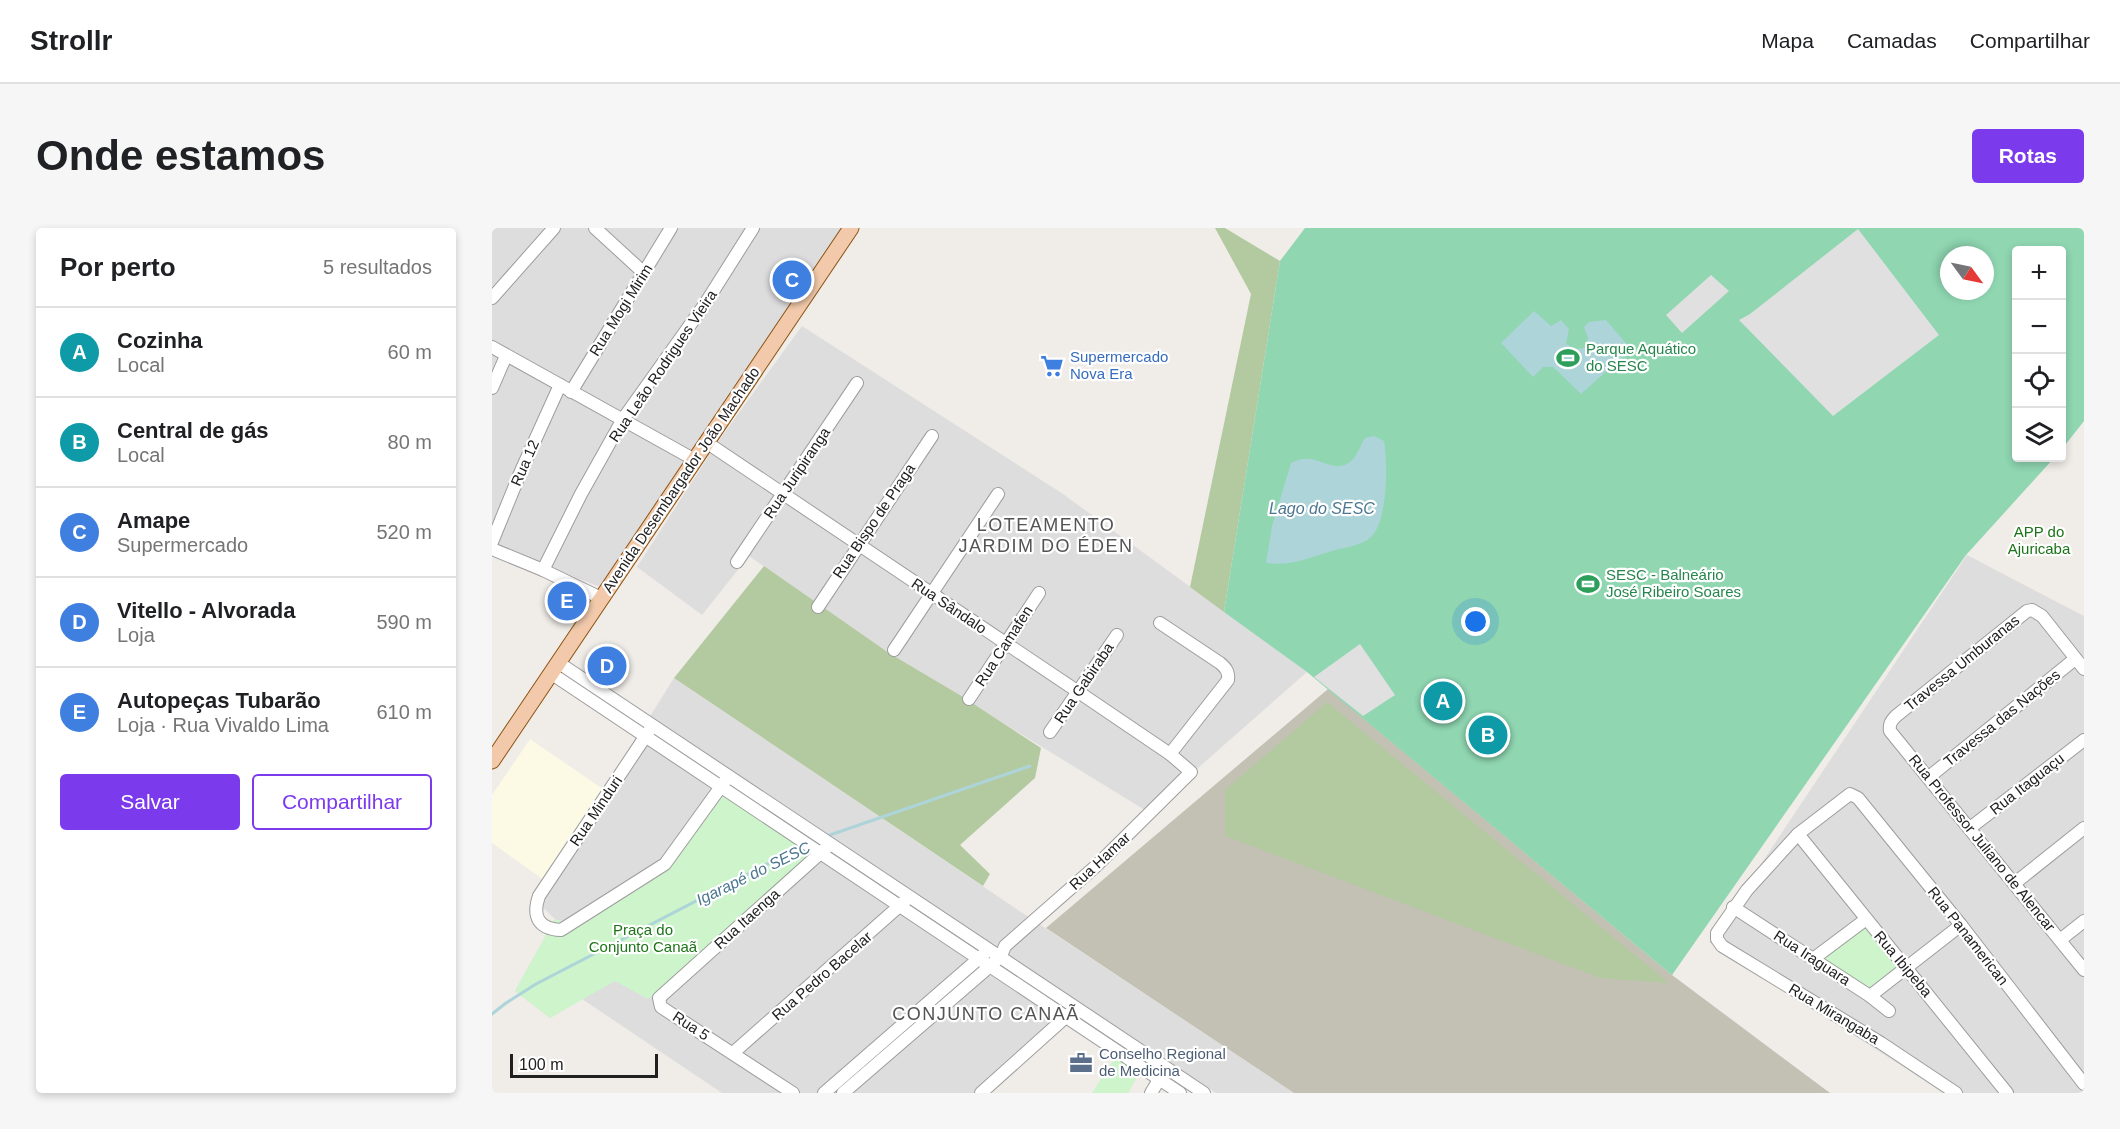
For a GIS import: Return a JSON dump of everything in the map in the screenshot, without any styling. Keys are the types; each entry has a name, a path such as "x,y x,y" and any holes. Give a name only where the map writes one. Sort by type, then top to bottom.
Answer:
{"main road":[{"name":"Avenida Desembargador João Machado","path":"492,761 851,228"}],"street":[{"path":"492,298 554,228"},
{"path":"595,228 644,273"},
{"name":"Rua Mogi Mirim","path":"565,388 644,273 671,228"},
{"name":"Rua Leão Rodrigues Vieira","path":"543,570 581,494 623,419 705,304 753,228"},
{"path":"492,347 695,460"},
{"path":"492,388 507,356"},
{"name":"Rua Juripiranga","path":"737,562 857,383"},
{"name":"Rua 12","path":"492,542 521,471 565,388"},
{"name":"Rua Bispo de Praga","path":"818,606 932,436"},
{"name":"Rua Sândalo","path":"706,442 1170,754 1191,772"},
{"path":"894,650 998,494"},
{"path":"492,549 601,598"},
{"name":"Rua Camafen","path":"969,699 1040,592"},
{"name":"Travessa Umburanas","path":"1896,716 2027,610 2042,615 2075,659"},
{"path":"1160,624 1220,663 1229,674 1228,680 1170,754"},
{"name":"Rua Gabiraba","path":"1050,732 1117,634"},
{"path":"2075,659 2084,669"},
{"name":"Travessa das Nações","path":"1929,777 2075,659"},
{"path":"556,668 653,726 725,781 905,901 984,963 1180,1093"},
{"path":"556,668 645,737 725,781"},
{"name":"Rua Professor Juliano de Alencar","path":"1896,716 1891,721 1890,731 2084,970"},
{"name":"Rua Minduri","path":"653,726 539,896 535,906 536,917 542,924 561,930 666,864 725,781"},
{"name":"Rua Itaguaçu","path":"1970,828 2084,740"},
{"name":"Rua Hamar","path":"984,963 1096,866 1191,772"},
{"name":"Rua Panamerican","path":"1798,834 1847,796 1858,798 1961,925 2084,1084"},
{"path":"2015,883 2084,828"},
{"path":"1733,907 1798,834"},
{"name":"Rua Ibipeba","path":"1798,834 1865,920 1906,966 2007,1093"},
{"name":"Rua Itaenga","path":"663,994 826,848"},
{"path":"905,901 999,950 1077,1007 1204,1093"},
{"name":"Rua Pedro Bacelar","path":"734,1053 905,901"},
{"name":"Rua Mirangaba","path":"1733,907 1717,933 1717,939 1722,946 1881,1042 1956,1093"},
{"name":"Rua Iraguara","path":"1733,907 1870,996 1889,1011"},
{"path":"1813,959 1865,920"},
{"path":"2060,940 2084,921"},
{"path":"1870,996 1961,925"},
{"path":"824,1093 984,963"},
{"path":"843,1093 984,963"},
{"name":"Rua 5","path":"663,994 659,998 661,1007 734,1053"},
{"path":"981,1093 1077,1007"},
{"path":"734,1053 793,1093"},
{"path":"1151,1093 1166,1068"}],"shaded area":[{"path":"492,228 842,228 600,587 492,544"},
{"path":"1858,229 1939,335 1833,416 1739,320 1750,314"},
{"path":"1711,275 1729,291 1682,333 1666,315"},
{"name":"LOTEAMENTO JARDIM DO ÉDEN","path":"802,326 1063,494 1307,672 1148,812 889,653 749,556 702,615 637,567 717,443"},
{"path":"1967,555 2084,616 2084,1093 1944,1093 1709,942"},
{"path":"1360,644 1395,695 1363,716 1314,677"},
{"name":"CONJUNTO CANAÃ","path":"674,678 1294,1093 1216,1093 1081,1004 986,1093 722,1093 582,999 550,1018 515,991 555,919 535,900"},
{"path":"1328,689 1672,975 1830,1093 1294,1093 1046,928"},
{"path":"530,739 603,789 544,880 492,843 492,795"}],"green space":[{"path":"1215,228 1225,228 1280,261 1224,612 1190,587 1251,294"},
{"name":"SESC - Balneário José Ribeiro Soares","path":"1305,228 2084,228 2084,421 2066,444 2066,246 2012,246 2012,462 2050,462 1966,555 1672,975 1307,672 1224,612 1280,261"},
{"path":"764,566 889,653 963,697 1041,748 1035,778 960,845 990,874 983,886 674,678"},
{"path":"1327,702 1669,983 1600,978 1225,836 1225,790"},
{"name":"Praça do Conjunto Canaã","path":"726,789 817,849 648,999 615,981 550,1018 515,991 555,919 573,925 670,863"},
{"path":"1865,920 1906,967 1870,996 1813,959"},
{"path":"1116,1056 1140,1072 1128,1093 1092,1093"}],"water":[{"name":"Parque Aquático do SESC","path":"1534,311 1551,326 1561,320 1569,329 1566,344 1576,349 1585,348 1588,338 1584,327 1589,322 1606,320 1631,349 1581,394 1553,367 1543,367 1533,377 1501,343"},
{"name":"Lago do SESC","path":"1374,436 1384,441 1386,490 1381,517 1372,536 1357,545 1298,561 1283,564 1266,563 1272,526 1291,463 1308,459 1329,465 1343,465 1352,460 1365,438"}],"waterway":[{"name":"Igarapé do SESC","path":"827,836 1030,766"},
{"name":"Igarapé do SESC","path":"492,1014 536,984 802,846"}],"place":[{"name":"Amape","path":"792,280"},
{"name":"Parque Aquático do SESC","path":"1568,358"},
{"name":"Supermercado Nova Era","path":"1052,366"},
{"name":"SESC - Balneário José Ribeiro Soares","path":"1588,584"},
{"name":"Autopeças Tubarão","path":"567,601"},
{"name":"Vitello - Alvorada","path":"607,666"},
{"name":"Cozinha","path":"1443,701"},
{"name":"Central de gás","path":"1488,735"},
{"name":"Conselho Regional de Medicina","path":"1081,1063"}],"district":[{"name":"LOTEAMENTO JARDIM DO ÉDEN","path":"1046,535"},
{"name":"CONJUNTO CANAÃ","path":"986,1014"}],"park label":[{"name":"APP do Ajuricaba","path":"2039,540"}]}
